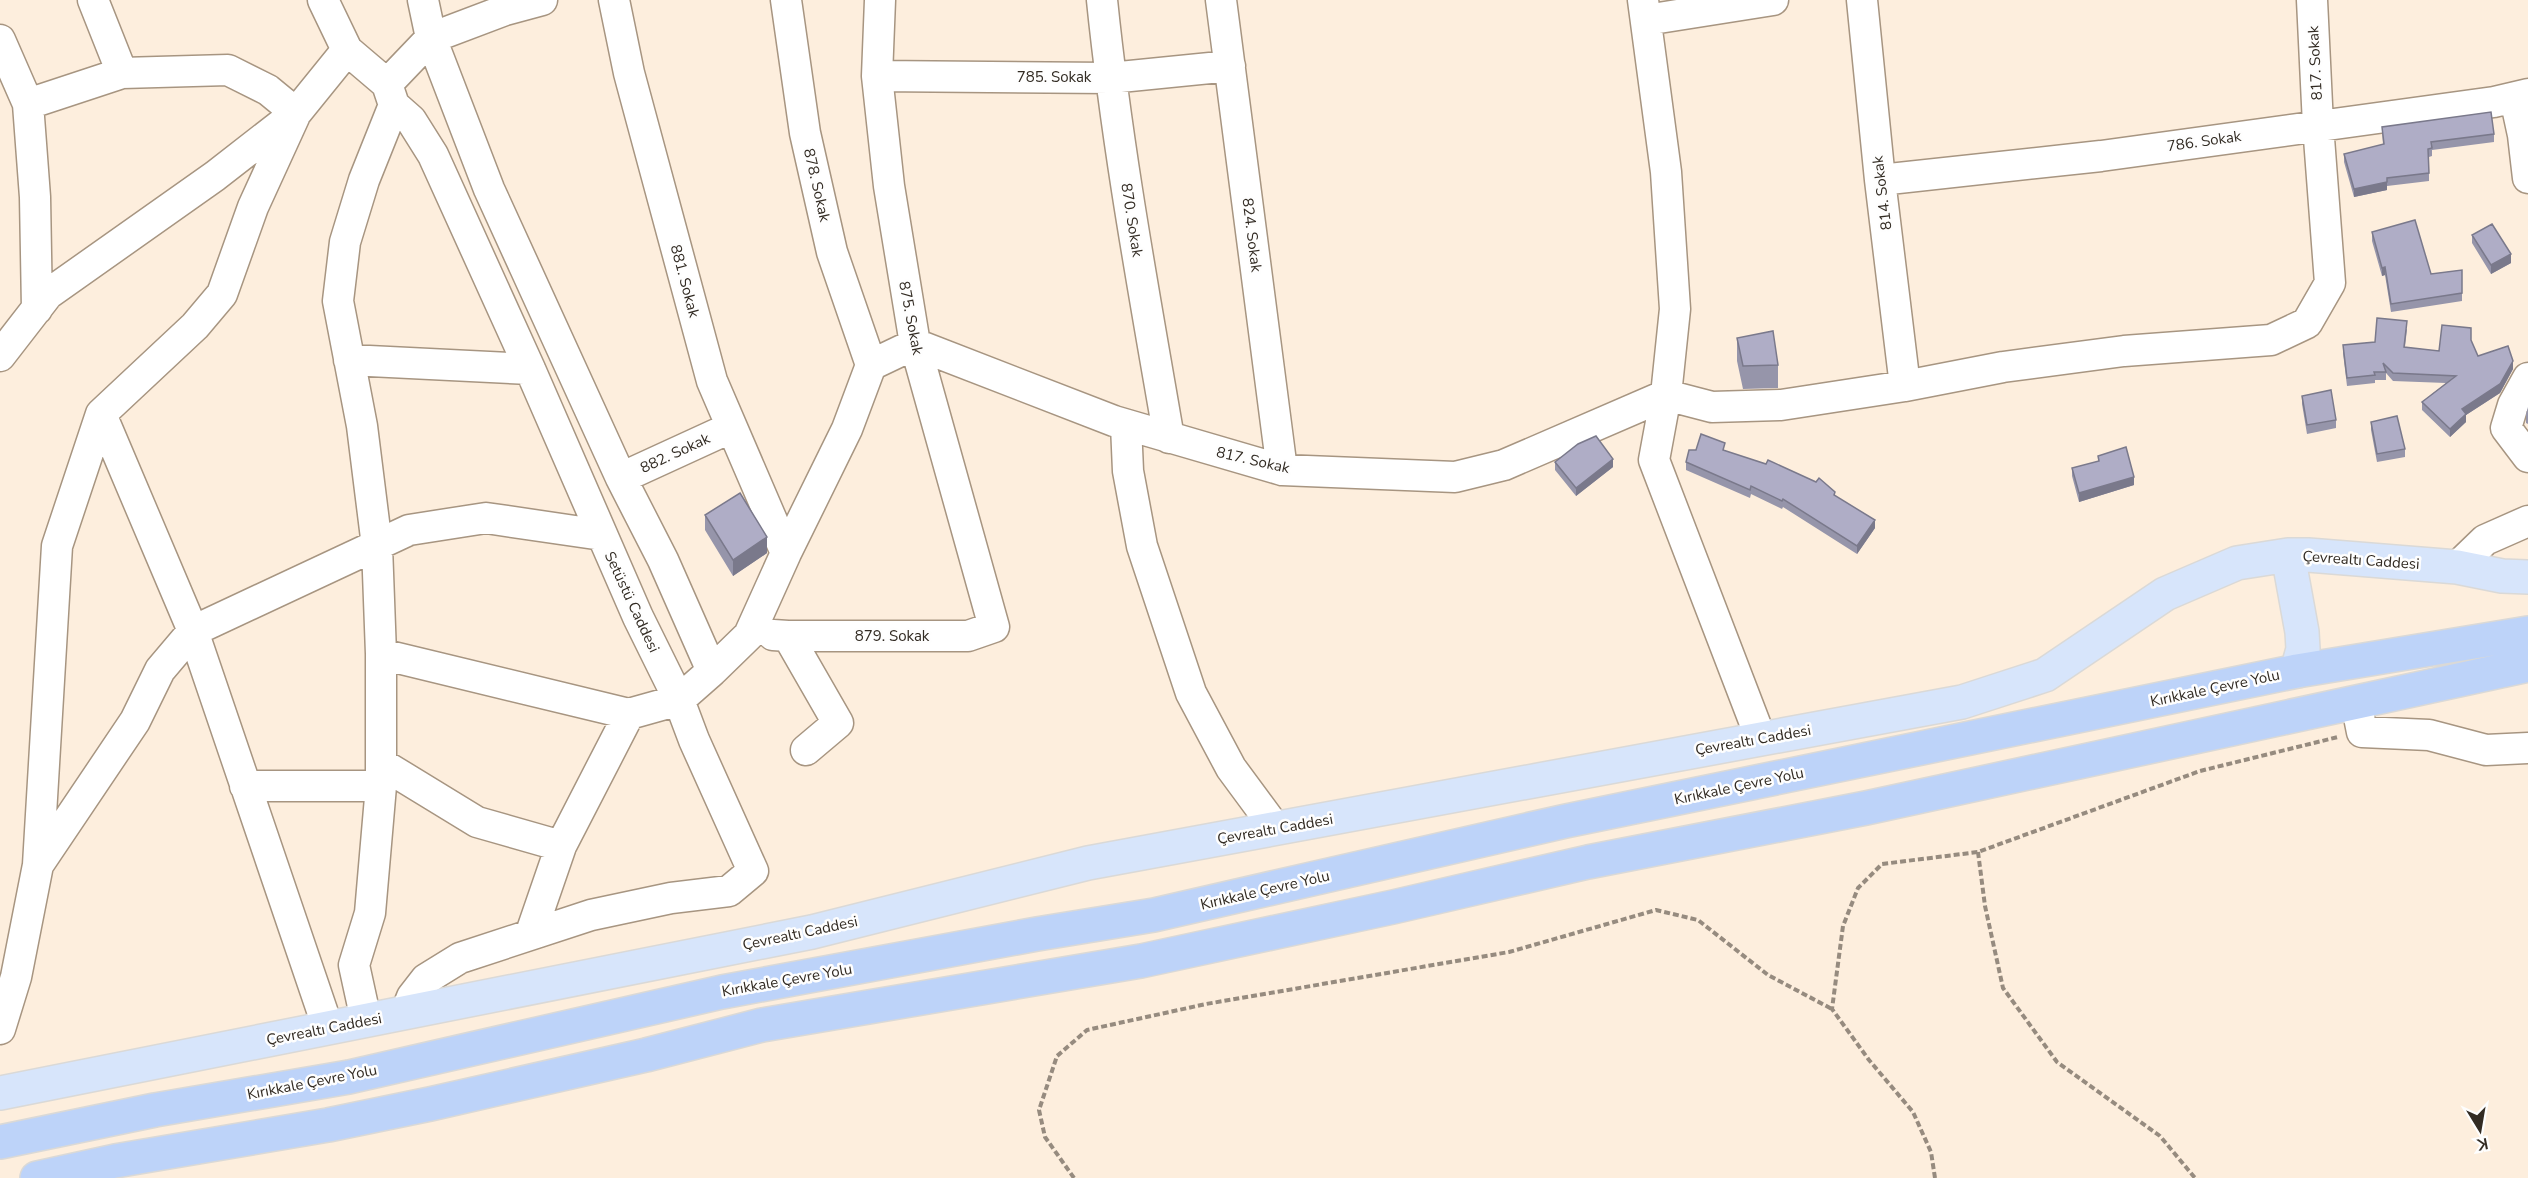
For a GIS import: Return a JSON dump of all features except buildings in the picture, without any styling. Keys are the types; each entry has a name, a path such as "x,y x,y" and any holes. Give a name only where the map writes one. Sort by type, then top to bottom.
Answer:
{"highway":[{"name":"Kırıkkale Çevre Yolu","path":"0,1142 155,1110 349,1077 722,992 1037,933 1154,915 1566,821 2297,671 2528,633"},
{"path":"37,1178 115,1161 328,1125 646,1055 762,1025 1141,961 1588,862 2359,717 2528,665"}],"main road":[{"name":"Çevrealtı Caddesi","path":"0,1094 812,932 1088,863 1962,702 2045,675 2164,594 2237,563 2288,555 2308,555 2457,567 2502,576 2528,577"},
{"path":"2288,555 2302,632 2303,649 2297,671"}],"street":[{"path":"93,0 122,73"},
{"name":"Setüstü Caddesi","path":"323,0 347,50 391,94 433,155 602,535 679,700 694,740 753,871 729,891 660,900 591,915 460,958 426,979 412,997 406,1012"},
{"path":"423,0 431,38 489,189 621,478 663,560 712,671"},
{"path":"366,1020 354,965 370,913 381,775 381,654 377,546 362,426 338,302 345,242 391,94 431,38 505,10 542,0"},
{"name":"881. Sokak","path":"614,0 628,73 712,381 730,428 786,553"},
{"name":"878. Sokak","path":"786,0 805,133 832,252 871,364"},
{"name":"875. Sokak","path":"880,0 878,76 889,186 915,344 994,627"},
{"name":"870. Sokak","path":"1102,0 1110,78 1169,438"},
{"name":"824. Sokak","path":"1221,0 1282,470"},
{"path":"1761,739 1654,460 1666,395 1675,309 1666,172 1644,10 1773,0"},
{"name":"814. Sokak","path":"1862,0 1880,180 1905,386"},
{"name":"817. Sokak","path":"915,344 1126,425 1282,470 1455,477 1504,465 1666,395 1712,407 1781,405 1905,386 2003,367 2124,351 2271,340 2307,323 2331,283 2318,125 2312,0"},
{"path":"0,40 28,104 35,197 36,309"},
{"path":"0,356 48,294 206,182 296,113 347,50"},
{"name":"785. Sokak","path":"878,76 1110,78 1230,66"},
{"path":"28,104 122,73 228,70 268,90 296,113"},
{"path":"2522,96 2523,135 2528,178"},
{"name":"786. Sokak","path":"1880,180 2101,156 2522,96"},
{"path":"0,1029 16,977 38,865 57,546 101,414 195,326 222,294 253,207 296,113"},
{"path":"381,654 629,714 679,700 749,635 786,553 847,429 871,364 915,344"},
{"path":"349,360 530,369"},
{"path":"2528,378 2513,405 2506,428 2528,457"},
{"path":"101,414 194,632 328,1028"},
{"path":"1126,425 1128,471 1142,546 1191,693 1232,768 1276,829"},
{"name":"882. Sokak","path":"621,478 730,428"},
{"path":"38,865 135,721 160,669 194,632 409,530 486,518 602,535"},
{"path":"2457,567 2485,540 2528,521"},
{"name":"879. Sokak","path":"749,635 968,636 994,627"},
{"path":"788,636 838,723 806,750"},
{"path":"531,933 561,846 629,714"},
{"path":"2359,717 2486,750 2528,748"},
{"path":"245,786 381,775 477,822 561,846"}],"path":[{"path":"1832,1009 1844,926 1858,888 1882,864 1977,852 2200,771 2359,717"},
{"path":"1977,852 1985,906 2003,988 2057,1062 2160,1136 2195,1178"},
{"path":"1074,1178 1045,1137 1039,1110 1058,1056 1087,1030 1206,1004 1509,952 1656,910 1698,920 1768,975 1832,1009 1869,1060 1913,1112 1931,1152 1935,1178"}]}
